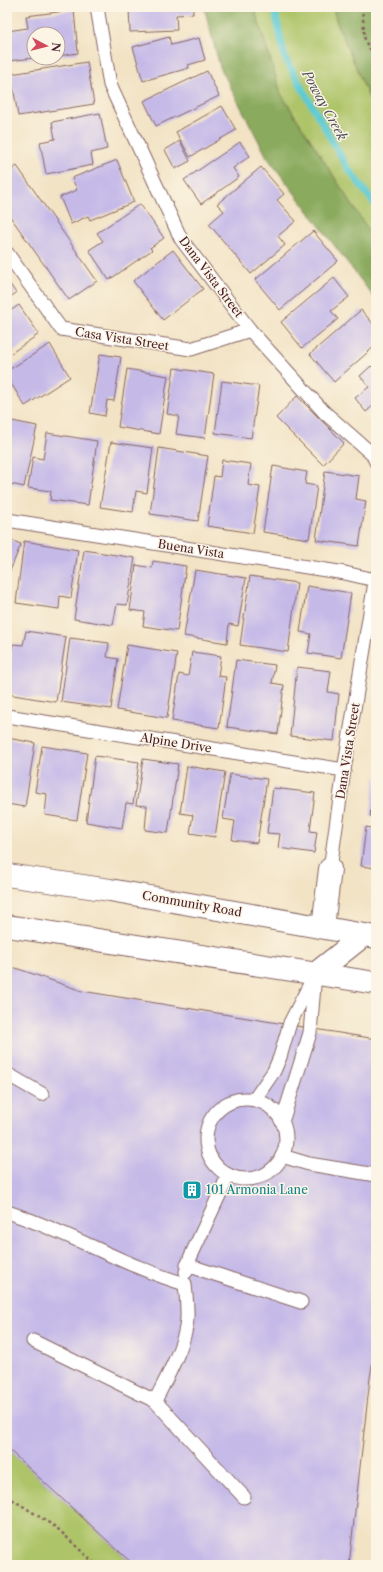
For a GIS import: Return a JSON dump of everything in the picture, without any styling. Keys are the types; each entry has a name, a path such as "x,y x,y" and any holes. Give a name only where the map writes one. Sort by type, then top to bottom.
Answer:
{"main road":[{"name":"Dana Vista Street","path":"322,927 330,869"},
{"name":"Community Road","path":"7,875 110,890 370,936"},
{"path":"7,926 376,983"},
{"path":"315,974 370,936"}],"lane":[{"name":"Dana Vista Street","path":"97,7 110,85 181,239 250,330 324,412 373,456 376,462"},
{"name":"Casa Vista Street","path":"7,253 61,329 191,349 250,330"},
{"name":"Buena Vista","path":"7,520 376,578"},
{"name":"Dana Vista Street","path":"330,869 344,770 376,578"},
{"name":"Alpine Drive","path":"7,716 344,770"},
{"path":"254,1100 274,1071 290,1023 315,974"},
{"path":"282,1122 310,1033 315,974"},
{"path":"7,1074 42,1094"},
{"path":"241,1099 254,1100 266,1104 275,1112 282,1122 286,1144 282,1156 275,1166 265,1175 253,1179 241,1180 228,1176 218,1168 210,1158 206,1145 206,1132 210,1120 218,1110 229,1103 241,1099"},
{"path":"282,1156 309,1164 376,1175"},
{"path":"155,1401 183,1339 186,1327 187,1314 185,1284 187,1266 228,1176"},
{"path":"7,1212 47,1226 139,1267 185,1284"},
{"path":"187,1266 302,1302"},
{"path":"32,1341 155,1401 244,1497"}],"path":[{"path":"362,7 365,41 376,58"},
{"path":"7,1496 57,1528 96,1565"}],"green space":[{"path":"204,7 254,7 281,94 363,222 376,239 376,300 267,157 220,67"},
{"path":"254,7 333,7 337,23 376,114 376,239 363,222 281,94"},
{"path":"333,7 375,7 376,114 337,23"},
{"path":"7,1448 134,1565 7,1565"}],"building":[{"path":"129,7 193,7 193,14 176,15 177,30 130,32"},
{"path":"74,10 78,53 66,55 66,26 28,26 26,16"},
{"path":"26,28 26,59 8,61 7,31"},
{"path":"169,37 171,45 199,38 205,60 188,65 189,68 143,81 133,47"},
{"path":"87,62 94,104 18,116 11,74"},
{"path":"207,71 219,96 156,126 144,101"},
{"path":"222,106 236,130 190,157 176,132"},
{"path":"100,113 107,149 91,153 93,165 46,174 40,142 55,139 52,122"},
{"path":"180,141 190,161 175,169 165,150"},
{"path":"240,142 250,156 233,168 239,177 201,204 184,180"},
{"path":"117,160 134,202 90,220 88,216 71,224 60,197 77,190 72,178"},
{"path":"17,166 97,281 69,300 7,212 7,172"},
{"path":"261,167 284,194 277,200 296,221 278,236 285,245 251,274 209,224 224,211 217,204"},
{"path":"140,204 164,238 150,248 152,250 109,280 89,250 103,241 97,233"},
{"path":"313,231 338,261 280,310 255,280"},
{"path":"173,250 203,289 163,320 133,281"},
{"path":"334,278 349,297 331,311 338,319 302,348 281,322"},
{"path":"7,280 16,293 7,299"},
{"path":"19,305 39,334 7,356 7,313"},
{"path":"361,310 376,327 376,345 334,382 310,354"},
{"path":"50,344 70,377 25,406 7,377 7,371"},
{"path":"100,354 121,357 114,401 107,400 105,416 90,413"},
{"path":"371,366 376,371 376,403 366,412 355,398 369,387 360,376"},
{"path":"174,368 214,374 205,438 176,434 179,416 167,414"},
{"path":"127,369 168,376 159,434 118,427"},
{"path":"222,381 259,386 251,438 215,433"},
{"path":"297,396 344,443 323,465 276,418"},
{"path":"7,420 37,426 24,487 7,483"},
{"path":"47,433 97,441 88,505 50,500 51,491 28,488 33,457 43,459"},
{"path":"111,442 153,448 147,493 136,491 133,512 100,507"},
{"path":"159,448 208,456 198,521 150,514"},
{"path":"222,460 251,464 248,485 260,487 253,533 207,526 214,476 220,477"},
{"path":"273,466 307,472 305,484 317,486 309,539 263,532"},
{"path":"325,471 359,476 356,499 366,501 359,546 316,540"},
{"path":"7,539 21,544 7,578"},
{"path":"24,541 78,550 71,598 60,596 59,609 16,603"},
{"path":"84,550 135,558 127,605 117,604 113,625 74,619"},
{"path":"153,561 186,566 177,631 143,626 145,612 130,610 136,565 152,568"},
{"path":"195,570 246,578 238,626 229,624 227,643 184,636"},
{"path":"250,576 297,583 288,652 240,645"},
{"path":"307,586 351,593 341,658 308,653 311,634 300,632"},
{"path":"26,631 66,637 56,702 7,694 13,644 23,645"},
{"path":"70,638 109,643 107,657 118,659 111,709 61,702"},
{"path":"127,645 177,653 167,718 117,710"},
{"path":"192,652 221,656 218,676 226,677 219,728 172,721 179,674 188,676"},
{"path":"236,660 275,665 272,683 284,685 278,734 227,727"},
{"path":"297,667 331,671 328,692 339,694 334,741 290,736"},
{"path":"7,738 35,743 25,807 7,804"},
{"path":"42,746 87,753 77,820 45,815 47,794 35,792"},
{"path":"95,756 139,762 133,804 126,803 122,828 86,822"},
{"path":"143,759 178,764 168,833 145,830 147,806 136,805"},
{"path":"187,766 225,772 215,837 190,833 193,815 180,813"},
{"path":"230,774 267,779 257,843 232,840 235,821 223,819"},
{"path":"376,777 376,817 370,816"},
{"path":"273,788 315,793 310,831 317,832 314,853 278,848 280,834 267,833"},
{"path":"366,827 376,829 376,868 361,866"},
{"name":"101 Armonia Lane","path":"7,965 82,991 376,1039 376,1341 370,1378 349,1565 134,1565 7,1448"}],"waterway":[{"name":"Poway Creek","path":"274,7 285,58 347,167 376,206"}],"place":[{"name":"101 Armonia Lane","path":"192,1190"}]}
